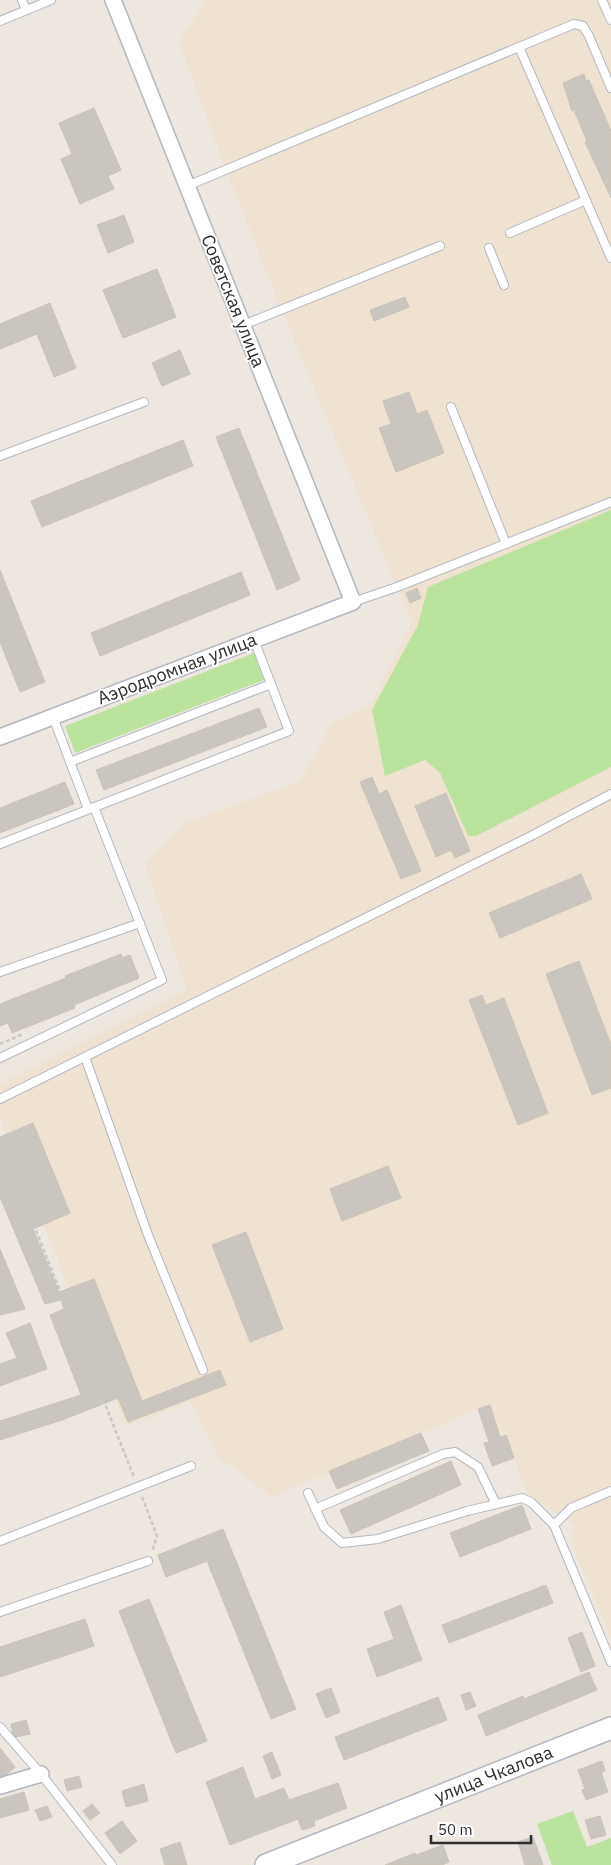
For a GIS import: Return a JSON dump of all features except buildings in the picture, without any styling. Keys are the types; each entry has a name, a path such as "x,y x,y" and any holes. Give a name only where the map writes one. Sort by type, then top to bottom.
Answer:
{"street":[{"name":"Советская улица","path":"113,0 353,602"},
{"name":"Аэродромная улица","path":"0,737 353,602"},
{"name":"улица Чкалова","path":"266,1865 611,1728"},
{"path":"0,1786 41,1774"}],"lane":[{"path":"22,0 26,10"},
{"path":"0,21 51,0"},
{"path":"602,0 611,20"},
{"path":"187,186 413,96 574,24 583,26 589,36 611,88"},
{"path":"519,47 611,258"},
{"path":"510,233 586,200"},
{"path":"243,325 440,246"},
{"path":"488,248 504,285"},
{"path":"0,456 144,402"},
{"path":"451,407 506,544"},
{"path":"353,602 397,587 611,502"},
{"path":"0,844 289,731 254,640"},
{"path":"70,762 271,684"},
{"path":"0,1058 162,980 140,923 70,762 53,717"},
{"path":"0,1099 522,841 611,794"},
{"path":"0,972 140,923"},
{"path":"85,1057 148,1235 203,1370"},
{"path":"315,1509 443,1454 454,1452 478,1467 496,1504"},
{"path":"0,1541 192,1466"},
{"path":"554,1525 571,1508 611,1491"},
{"path":"308,1493 324,1527 342,1543 378,1539 467,1511 522,1498 531,1502 554,1525 611,1662"},
{"path":"0,1612 148,1561"},
{"path":"0,1727 41,1774 112,1865"}],"path":[{"path":"0,1044 27,1032"},
{"path":"0,1140 158,1536 148,1561"}],"shaded area":[{"path":"206,0 611,0 611,1638 572,1546 573,1525 527,1493 506,1435 498,1432 478,1409 271,1497 243,1474 220,1459 190,1402 126,1426 0,1119 0,1084 187,990 145,864 187,822 301,781 331,724 372,703 412,623 281,309 226,170 179,42"}],"green space":[{"path":"611,510 611,767 476,836 468,836 440,773 425,760 385,776 372,710 418,625 428,587"},
{"path":"254,653 264,680 75,753 65,726"},
{"path":"573,1811 587,1847 611,1838 611,1865 552,1865 537,1824"}]}
